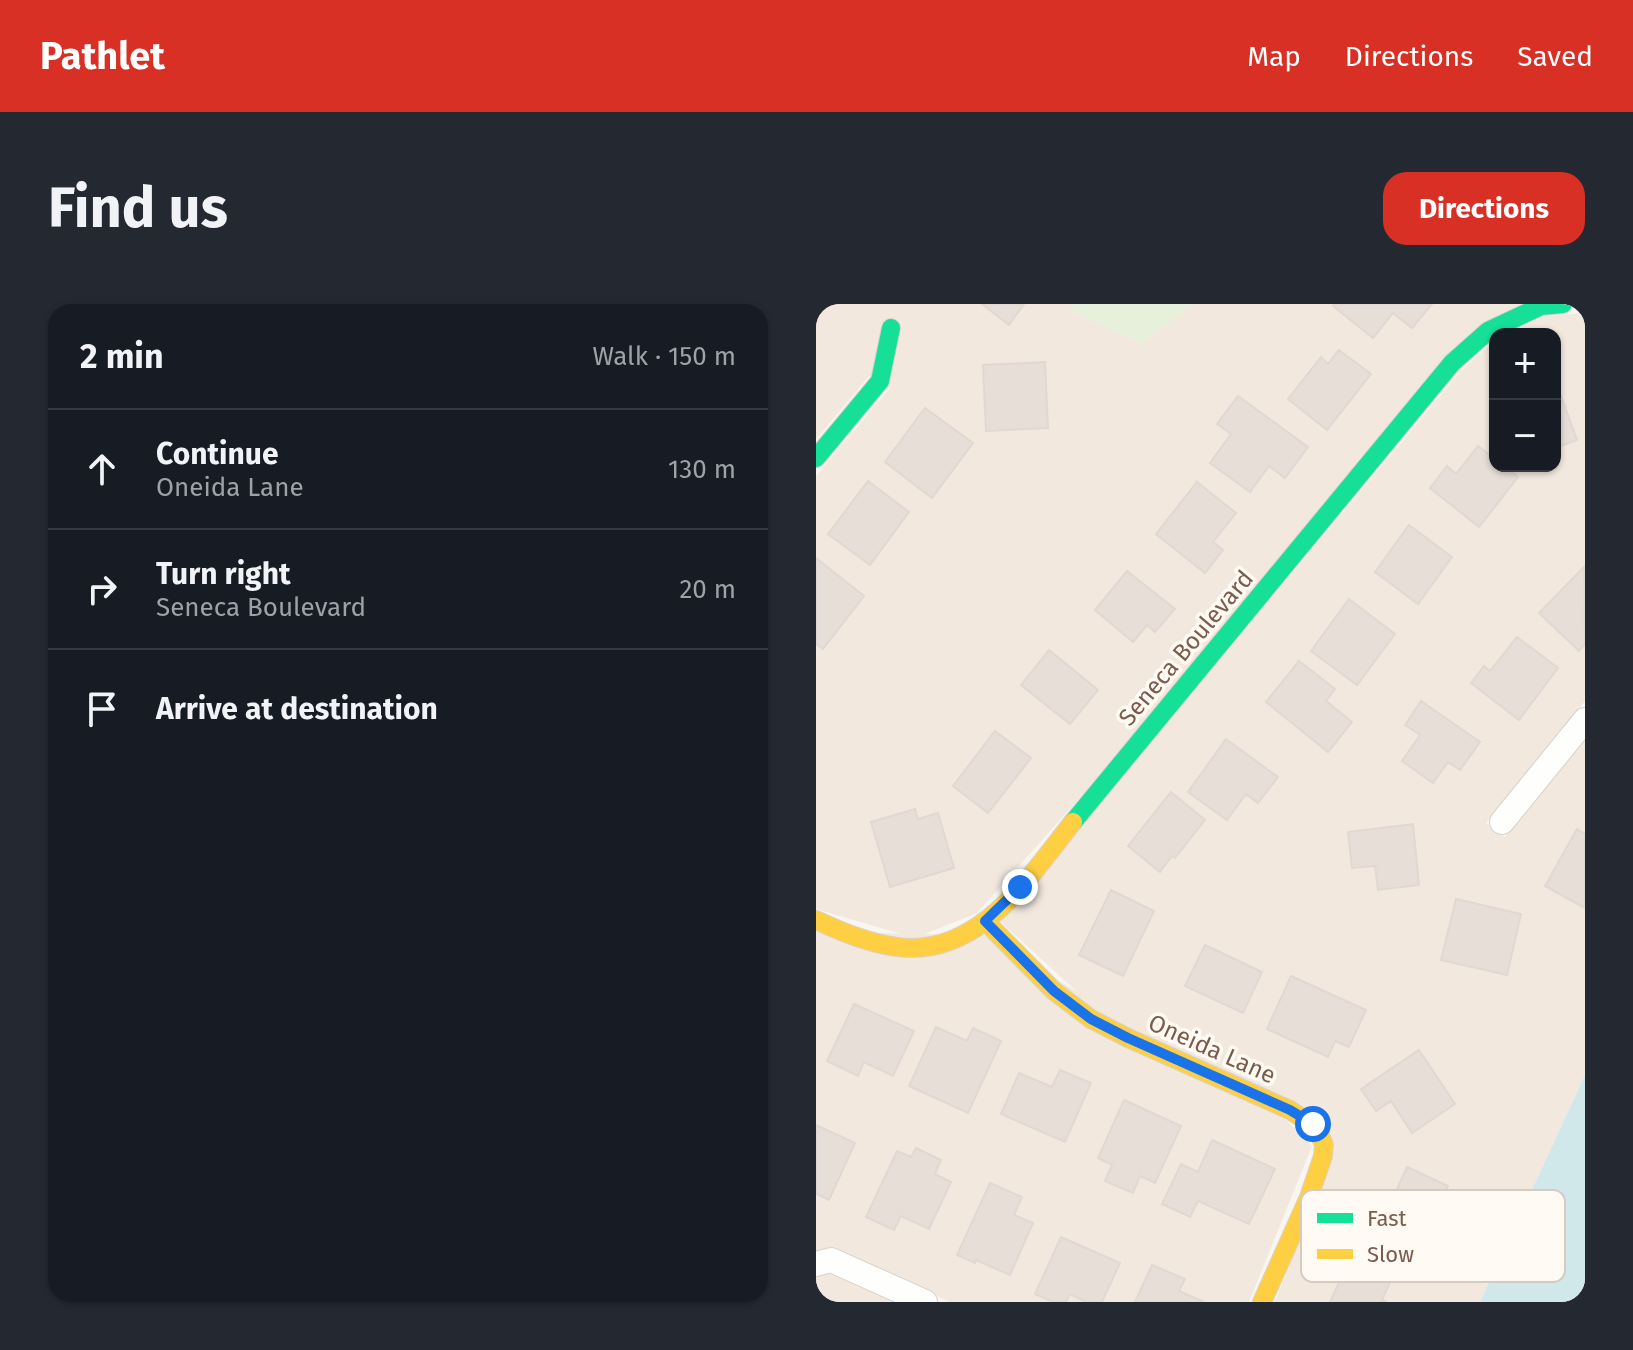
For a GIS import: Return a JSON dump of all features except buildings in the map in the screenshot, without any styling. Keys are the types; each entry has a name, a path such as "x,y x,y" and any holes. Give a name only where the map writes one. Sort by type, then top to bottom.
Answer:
{"street":[{"name":"Seneca Boulevard","path":"816,920 853,937 889,948 918,949 950,941 985,921 1020,887 1452,363 1488,331 1541,306 1563,304"},
{"path":"816,458 880,381 891,328"},
{"path":"1502,822 1585,720"},
{"name":"Oneida Lane","path":"985,921 1054,991 1091,1019 1290,1110 1313,1124 1324,1145 1319,1170 1310,1190"},
{"name":"Oneida Lane","path":"1262,1302 1301,1212"},
{"path":"816,1264 831,1260 925,1302"}],"shaded area":[{"path":"816,304 1072,304 1075,313 1142,344 1193,304 1520,304 1499,328 1489,328 1489,339 977,913 915,938 816,909 816,476 890,388 869,376 816,439"},
{"path":"1585,313 1585,701 1486,823 1505,837 1585,739 1585,1075 1532,1190 1319,1190 1335,1148 1097,1010 1001,922 1461,371 1489,345 1489,472 1561,472 1561,328 1520,328 1545,316"},
{"path":"816,932 984,935 1285,1119 1312,1146 1249,1302 950,1302 835,1251 816,1253"},
{"path":"1301,1235 1301,1282 1489,1282 1480,1302 1275,1302"},
{"path":"831,1272 899,1302 816,1302 816,1275"}],"green space":[{"path":"1072,304 1193,304 1142,344 1075,313"}],"water":[{"path":"1585,1075 1585,1302 1480,1302 1489,1282 1565,1282 1565,1190 1532,1190"}],"traffic: fast":[{"path":"1073,822 1452,363 1488,331 1541,306 1563,304"},
{"path":"816,458 880,381 891,328"}],"traffic: slow":[{"path":"816,920 855,936 897,947 926,947 953,940 977,927 1020,889 1073,822"},
{"path":"985,921 1054,991 1091,1019 1290,1110 1311,1124 1324,1145 1311,1190"},
{"path":"1262,1302 1301,1215"}],"route":[{"path":"1020,887 985,921 1054,991 1091,1019 1128,1038 1290,1110 1313,1124"}]}
